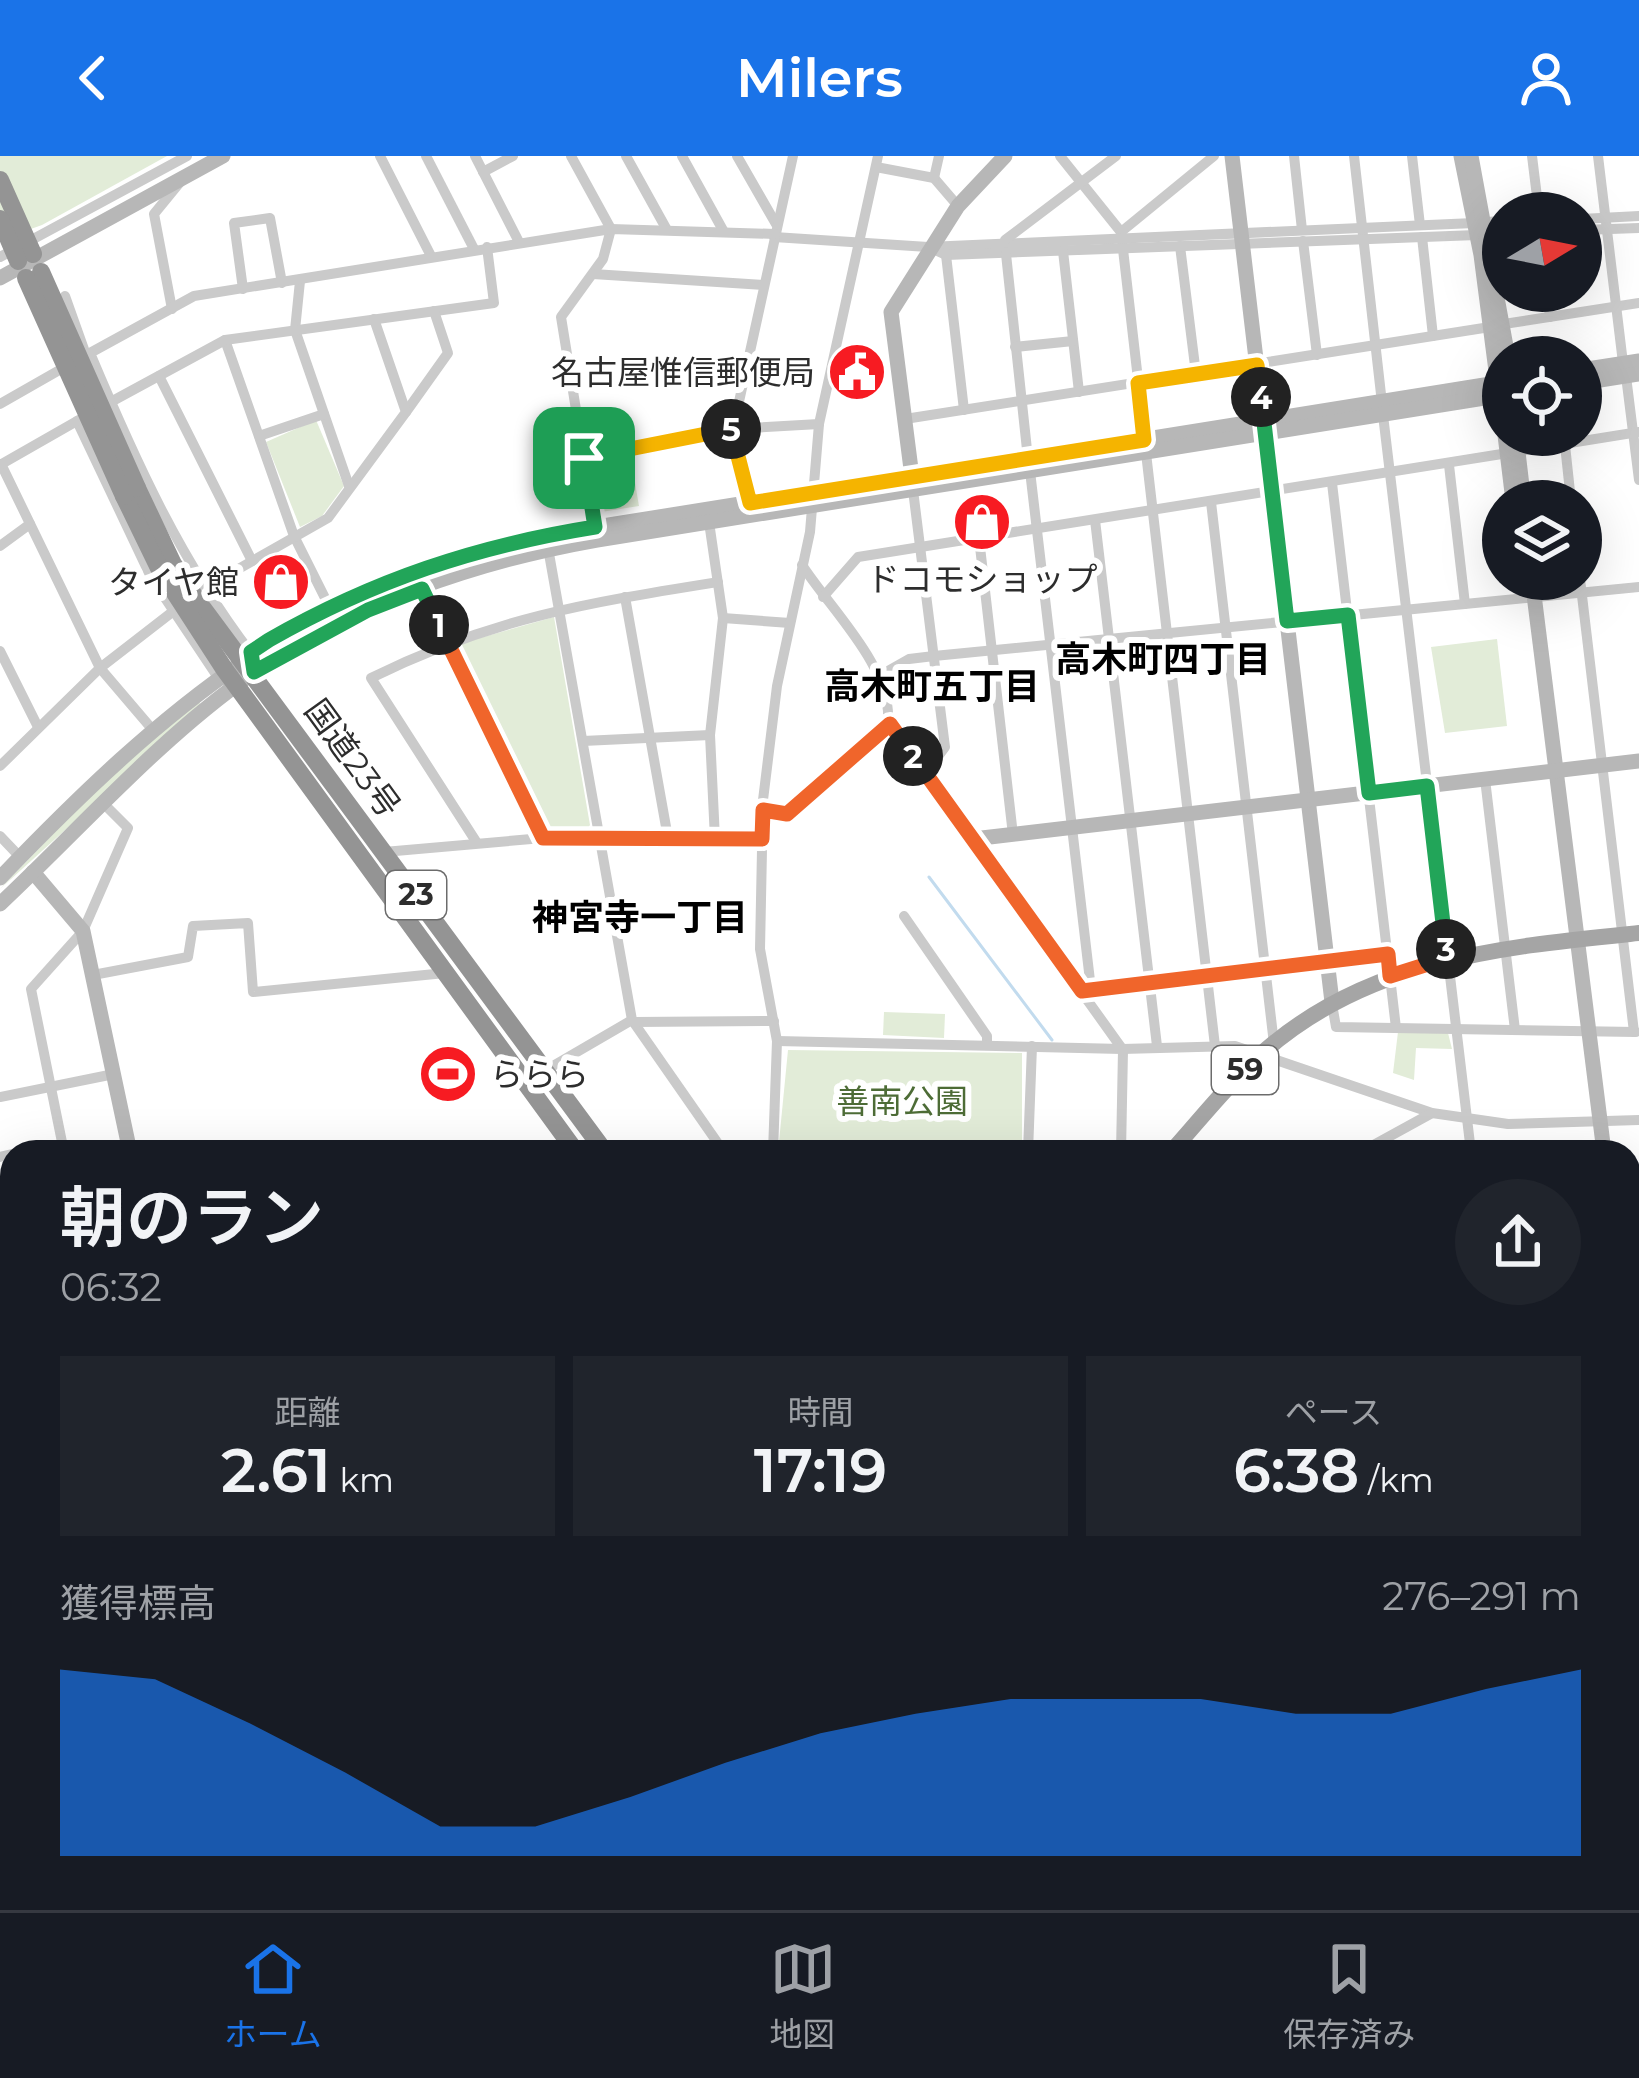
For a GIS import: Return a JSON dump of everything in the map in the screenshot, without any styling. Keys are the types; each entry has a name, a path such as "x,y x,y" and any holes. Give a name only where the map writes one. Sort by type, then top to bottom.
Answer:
{"highway":[{"name":"国道23号","path":"0,180 25,264"},
{"name":"国道23号","path":"0,219 131,492 159,568 226,677 567,1140"},
{"name":"国道23号","path":"131,492 173,564 249,661 596,1140"}],"main road":[{"name":"59","path":"1182,1140 1267,1050 1332,1002 1447,958 1630,934"}],"street":[{"path":"25,264 187,156"},
{"path":"0,278 223,156"},
{"path":"380,156 431,256"},
{"path":"152,729 100,668 0,464 225,340 494,302 481,248 426,156"},
{"path":"475,156 519,242"},
{"path":"483,172 513,156"},
{"path":"571,156 611,229"},
{"path":"626,156 667,230"},
{"path":"682,156 724,232"},
{"path":"737,156 775,231"},
{"path":"750,503 733,429 792,156"},
{"path":"934,178 939,156"},
{"path":"926,774 944,747 892,312 928,247 1005,156"},
{"path":"1060,156 1122,241 1215,1046"},
{"path":"1004,248 1116,156"},
{"path":"1122,241 1214,156"},
{"path":"1232,156 1336,1027 1636,1032 1630,934 1601,765 1583,600"},
{"path":"1294,156 1317,355"},
{"path":"1354,156 1469,1140"},
{"path":"1412,156 1433,336"},
{"path":"1460,156 1482,211"},
{"path":"1472,156 1482,198"},
{"path":"1532,156 1536,192"},
{"path":"1598,156 1617,307 1632,369 1639,480"},
{"path":"773,1140 778,1041 760,949 763,810 813,500 819,424 877,161 934,178 958,206"},
{"path":"172,309 154,214 183,178"},
{"path":"1602,224 1639,216"},
{"path":"243,289 233,223 270,218 282,283"},
{"path":"1602,222 1639,228"},
{"path":"928,247 946,255 1122,241 1482,228"},
{"path":"595,527 561,317 593,274 611,229"},
{"path":"0,404 194,296 611,229 775,231 859,246 1063,250 1122,241 1180,246 1242,238"},
{"path":"1180,246 1196,374"},
{"path":"1004,248 1087,990"},
{"path":"1063,250 1079,392"},
{"path":"946,255 964,410"},
{"path":"593,274 764,285"},
{"path":"300,281 295,329 349,486"},
{"path":"65,296 157,507 249,661"},
{"path":"905,419 1639,303"},
{"path":"203,590 328,518 448,353 434,311"},
{"path":"1496,312 1497,336"},
{"path":"1549,312 1550,317"},
{"path":"374,320 406,412"},
{"path":"1497,326 1501,336"},
{"path":"225,340 294,536 329,606"},
{"path":"1016,347 1073,340"},
{"path":"1602,370 1632,369"},
{"path":"1602,377 1632,369"},
{"path":"159,376 252,561"},
{"path":"249,661 422,589 548,548 913,483 1482,392"},
{"path":"259,436 324,414"},
{"path":"77,421 171,613 226,677"},
{"path":"584,458 733,429 819,424"},
{"path":"1602,439 1636,433"},
{"path":"823,597 858,557 1501,456"},
{"path":"1449,465 1465,604"},
{"path":"1332,482 1396,1028"},
{"path":"0,878 152,729 329,606 457,555 750,503 813,500"},
{"path":"1211,502 1265,968 1267,1050"},
{"path":"1095,520 1157,1046"},
{"path":"709,522 724,618 710,735 715,839"},
{"path":"0,546 30,524"},
{"path":"980,538 1013,835"},
{"path":"548,548 633,1021 716,1140"},
{"path":"802,565 879,676 890,698 890,724 1087,990 1123,1049 1121,1140"},
{"path":"477,843 371,678 446,641 559,608 718,582"},
{"path":"1602,586 1639,587"},
{"path":"422,589 543,838"},
{"path":"626,597 668,838"},
{"path":"879,676 909,659 1508,600"},
{"path":"1529,600 1564,931 1574,940 1602,1140"},
{"path":"0,766 100,668 171,613"},
{"path":"724,618 790,622"},
{"path":"0,651 38,727"},
{"path":"0,904 226,677"},
{"path":"763,810 787,814 890,724"},
{"path":"583,741 710,735"},
{"path":"974,839 1639,761"},
{"path":"1484,779 1515,1030"},
{"path":"61,1140 31,989 83,931 128,828 104,804"},
{"path":"0,836 20,857"},
{"path":"384,852 543,838 762,839"},
{"path":"33,872 83,931 127,1140"},
{"path":"904,916 987,1036 987,1046"},
{"path":"93,975 188,957 193,926 248,923 253,992 445,974"},
{"path":"1087,990 1388,954"},
{"path":"546,1070 633,1021 774,1021"},
{"path":"778,1041 1123,1049 1234,1046 1267,1050 1432,1113 1508,1124 1639,1120"},
{"path":"1028,1140 1032,1046"},
{"path":"0,1097 113,1074"},
{"path":"1383,1140 1432,1113"}],"green space":[{"path":"0,156 167,156 42,225 0,240"},
{"path":"316,420 344,486 322,516 300,527 266,442"},
{"path":"634,477 639,506 601,512 595,484"},
{"path":"554,617 590,825 586,831 545,830 455,645"},
{"path":"1497,639 1507,726 1445,733 1431,647"},
{"path":"198,701 202,706 0,889 125,759"},
{"path":"884,1012 945,1014 944,1038 883,1035"},
{"path":"1398,1032 1448,1033 1452,1049 1416,1048 1414,1080 1393,1073"},
{"name":"善南公園","path":"788,1050 1022,1053 1022,1140 779,1140"}],"waterway":[{"path":"929,877 1052,1040"}],"place":[{"name":"名古屋惟信郵便局","path":"857,372"},
{"name":"ドコモショップ","path":"982,522"},
{"name":"タイヤ館","path":"281,582"},
{"name":"ららら","path":"448,1074"}],"district":[{"name":"高木町四丁目","path":"1163,659"},
{"name":"高木町五丁目","path":"932,686"},
{"name":"神宮寺一丁目","path":"640,917"}],"route":[{"path":"1257,365 1287,621 1348,615 1369,793 1427,786 1447,958 1390,976 1388,954 1082,991 890,724 787,814 763,810 762,839 543,838 422,589 368,610 254,672 251,652 269,640 329,606 417,567 496,544 595,527 584,458 733,429 750,503 1144,440 1138,383 1257,365"}]}
